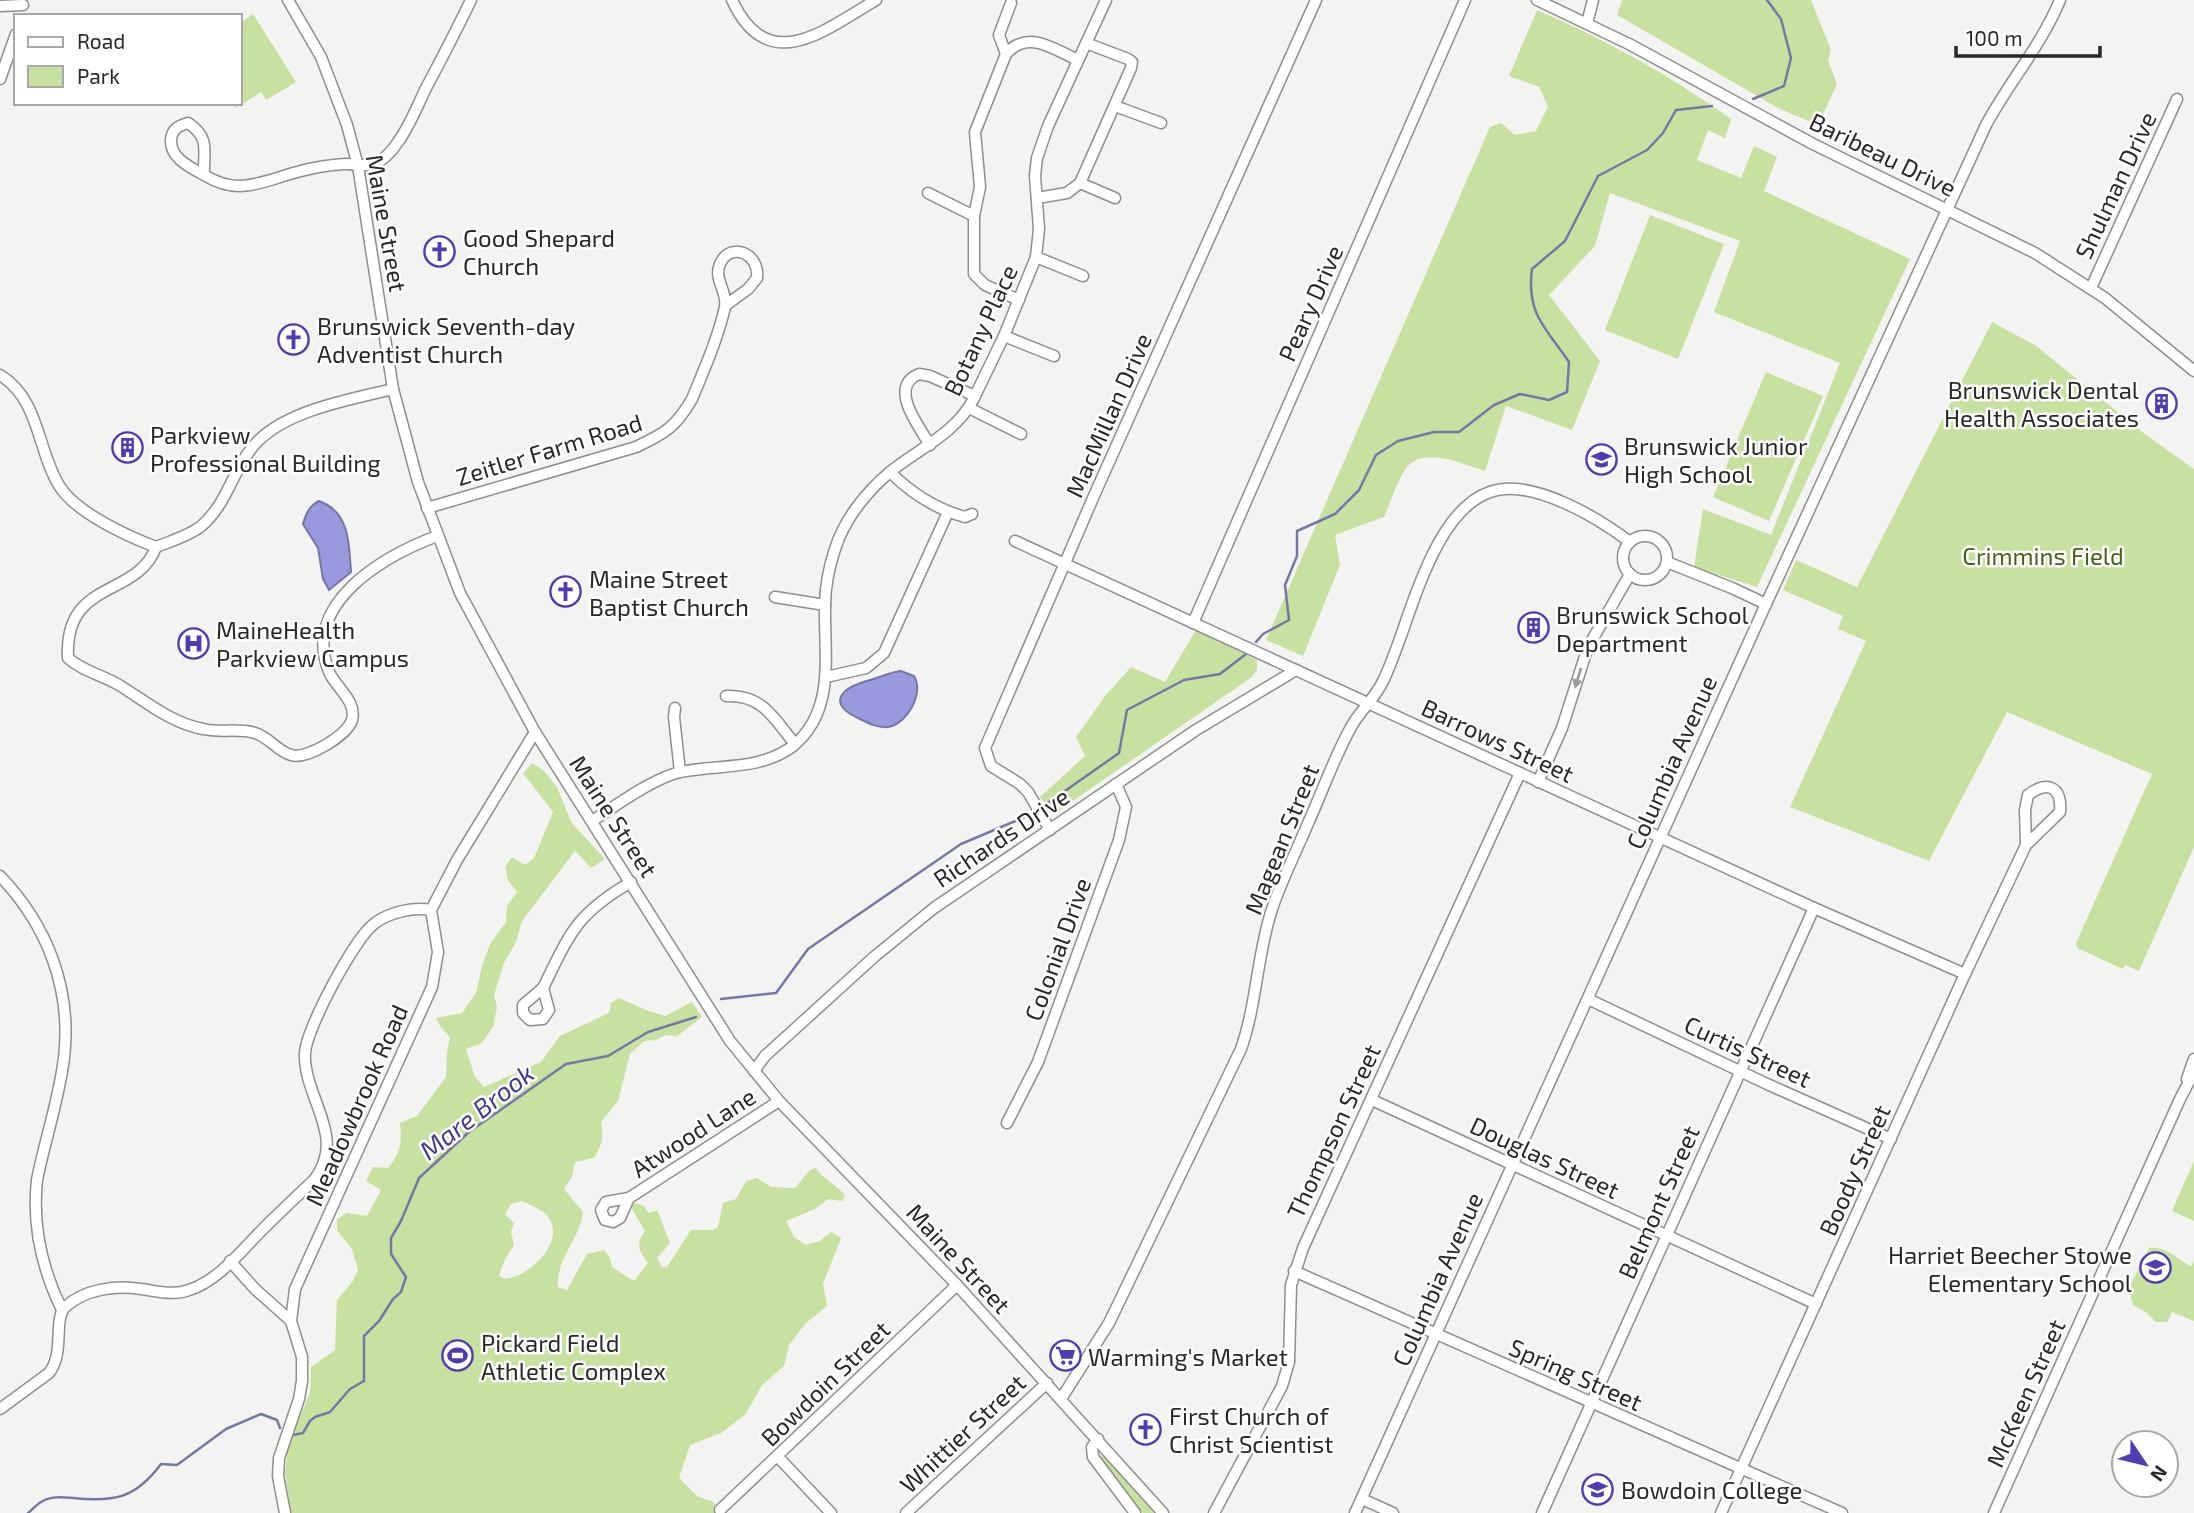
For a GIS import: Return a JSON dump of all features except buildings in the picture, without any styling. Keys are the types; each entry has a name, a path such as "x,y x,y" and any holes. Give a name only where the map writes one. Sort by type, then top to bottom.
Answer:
{"street":[{"name":"Maine Street","path":"288,0 312,38 330,77 358,166 393,389 427,508 460,593 535,732 730,1041 754,1071 779,1101 957,1285 1163,1513"},
{"path":"204,175 206,157 203,139 197,129 188,123 177,127 172,135 171,145 175,155 204,175 225,186 236,188 301,171 379,162 389,155 399,141 471,0"},
{"path":"732,0 754,30 783,44 818,35 876,0"},
{"name":"Botany Place","path":"593,821 658,780 680,772 766,761 795,744 814,720 826,677 825,605 829,569 844,528 869,492 890,472 947,431 969,408 975,396 1036,257 1039,229 1037,158 1048,126 1105,0"},
{"name":"MacMillan Drive","path":"1050,830 1028,792 991,766 985,748 1316,0"},
{"name":"Peary Drive","path":"1193,623 1465,0"},
{"name":"Baribeau Drive","path":"1537,0 1587,23 1813,144 2035,253 2091,288 2194,371"},
{"path":"1587,23 1593,0"},
{"name":"Columbia Avenue","path":"1355,1513 1986,125 2002,95 2036,48 2060,0"},
{"path":"0,6 23,2"},
{"path":"1006,54 999,35 1011,3"},
{"path":"0,79 14,40"},
{"path":"1019,300 985,285 974,274 974,216 979,187 975,132 1006,54 1021,42 1035,42 1079,60"},
{"path":"1037,198 1066,193 1080,183 1132,62 1086,43"},
{"name":"Shulman Drive","path":"2091,288 2177,99"},
{"path":"1115,106 1161,123"},
{"path":"1080,183 1115,198"},
{"path":"928,192 974,216"},
{"path":"731,253 748,254 755,262 757,278 748,289 726,305 718,272 720,264 731,253"},
{"path":"1036,257 1083,276"},
{"name":"Zeitler Farm Road","path":"427,508 636,447 667,433 692,399 726,305"},
{"path":"1004,335 1054,356"},
{"path":"930,445 907,403 903,391 906,382 919,374 930,376 975,396"},
{"path":"0,375 12,382 25,399 54,475 65,494 94,516 156,547 194,531 208,519 245,456 255,443 274,427 323,408 393,389"},
{"path":"969,408 1021,434"},
{"path":"890,472 926,501 965,517 972,514"},
{"name":"Magean Street","path":"1061,1399 1109,1323 1241,1049 1251,1015 1263,945 1277,895 1348,732 1385,679 1423,577 1441,540 1460,512 1480,496 1507,488 1527,490 1588,515 1630,542"},
{"path":"826,677 866,668 884,653 948,512"},
{"path":"156,547 152,558 141,571 96,594 83,606 71,629 68,658 78,667 119,686 179,721 200,729 252,732 263,736 291,755 302,756 334,740 348,728 352,720 352,710 330,673 325,654 325,637 336,605 346,592 371,570 401,552 437,536"},
{"path":"1645,536 1656,538 1664,546 1667,562 1663,570 1652,579 1639,579 1630,574 1623,557 1630,542 1645,536"},
{"name":"Barrows Street","path":"1015,541 1814,908 1965,974"},
{"path":"1667,562 1766,604"},
{"path":"1538,782 1562,728 1588,647 1630,574"},
{"path":"775,597 825,605"},
{"name":"Richards Drive","path":"754,1071 765,1056 913,924 1116,784 1239,703 1296,670"},
{"path":"726,696 744,696 760,703 795,744"},
{"path":"675,708 680,772"},
{"path":"2,1404 49,1373 54,1366 59,1348 62,1310 76,1298 110,1288 170,1293 190,1290 207,1281 230,1261 314,1180 323,1165 327,1147 326,1128 306,1070 305,1052 312,1028 360,940 376,922 410,910 431,910 457,860 535,732"},
{"name":"Thompson Street","path":"1214,1513 1285,1378 1289,1362 1290,1298 1294,1271 1520,773"},
{"name":"Colonial Drive","path":"1007,1123 1038,1062 1119,840 1126,807 1116,784"},
{"name":"Boody Street","path":"1721,1513 2026,845 2060,813 2061,800 2057,792 2050,787 2038,787 2028,795 2025,810 2026,845"},
{"path":"0,876 39,928 61,985 65,1023 64,1059 37,1180 35,1208 37,1237 51,1287 62,1310"},
{"path":"543,988 570,933 584,915 631,882"},
{"name":"Belmont Street","path":"1542,1513 1814,908"},
{"name":"Meadowbrook Road","path":"285,1513 278,1476 279,1458 299,1399 302,1381 302,1357 291,1321 295,1289 432,987 438,952 431,910"},
{"name":"Curtis Street","path":"1588,999 1891,1139"},
{"name":"McKeen Street","path":"2180,1099 2194,1059"},
{"name":"McKeen Street","path":"1994,1513 2194,1072"},
{"name":"Douglas Street","path":"1372,1100 1816,1304"},
{"name":"Atwood Lane","path":"629,1198 779,1101"},
{"path":"230,1261 262,1296 291,1321"},
{"name":"Spring Street","path":"1294,1271 1842,1513"},
{"name":"Bowdoin Street","path":"720,1510 957,1285"},
{"name":"Whittier Street","path":"906,1513 1047,1383"},
{"path":"1098,1439 1092,1447 1093,1457 1135,1513"},
{"path":"778,1457 831,1513"},
{"path":"1362,1499 1393,1513"}],"green space":[{"path":"1622,0 1811,0 1831,50 1828,61 1837,84 1818,125 1778,108 1617,15"},
{"path":"1537,10 1637,59 1731,119 1725,138 1708,130 1697,160 1741,178 1754,146 1777,157 1764,191 1910,259 1757,587 1694,567 1703,509 1771,535 1840,363 1714,312 1740,241 1610,193 1595,246 1549,295 1600,361 1572,430 1506,406 1485,471 1444,458 1414,461 1397,484 1384,517 1335,535 1340,565 1303,656 1266,640 1490,127 1501,123 1515,135 1536,131 1548,107 1539,87 1509,76"},
{"path":"253,14 296,82 266,100 261,92 242,104 242,22"},
{"path":"1650,215 1724,244 1678,359 1605,330"},
{"name":"Crimmins Field","path":"1992,322 2035,345 2146,435 2194,469 2194,847 2139,971 2125,965 2123,969 2077,948 2076,943 2152,774 2007,712 1929,861 1790,807 1866,641 1838,629 1843,616 1783,590 1796,560 1857,587"},
{"path":"1766,372 1823,396 1769,521 1713,497"},
{"path":"1196,630 1257,660 1257,670 1252,677 1054,814 1040,797 1085,756 1076,737 1106,695 1131,667 1165,682"},
{"path":"532,763 543,770 557,787 571,822 605,859 591,868 575,851 522,921 494,995 497,1007 493,1027 482,1043 466,1049 475,1077 484,1087 541,1062 560,1036 609,1013 611,1003 619,998 665,1016 692,1002 702,1017 677,1036 666,1035 656,1040 644,1041 630,1054 618,1101 601,1122 602,1141 599,1149 594,1158 575,1162 572,1177 564,1189 583,1212 578,1231 561,1267 558,1287 567,1290 587,1254 604,1250 612,1267 634,1281 648,1263 639,1247 645,1231 631,1207 633,1203 643,1205 649,1213 657,1210 670,1243 657,1258 662,1267 667,1267 691,1230 713,1230 718,1227 723,1203 736,1199 746,1181 757,1178 771,1187 795,1188 810,1170 816,1168 845,1196 842,1201 828,1199 815,1209 786,1221 794,1237 806,1245 820,1241 831,1232 841,1238 823,1284 827,1306 806,1323 789,1345 784,1366 762,1385 746,1414 721,1433 690,1445 679,1478 697,1496 713,1502 723,1513 291,1513 285,1474 288,1444 310,1393 311,1367 335,1350 337,1300 353,1281 358,1270 352,1249 337,1230 337,1219 347,1213 367,1216 381,1190 366,1181 373,1167 388,1168 400,1147 400,1123 417,1116 446,1077 450,1037 436,1018 462,1013 476,993 490,944 506,922 507,906 517,892 508,880 505,867 512,857 525,865 534,858 553,812 523,773","holes":["522,1201 548,1217 553,1230 552,1240 541,1259 523,1273 504,1279 499,1275 514,1245 511,1232 514,1223 505,1214 511,1204"]},
{"path":"2194,1161 2194,1221 2172,1211"},
{"path":"2149,1248 2166,1251 2191,1266 2194,1261 2194,1321 2172,1312 2167,1322 2156,1322 2133,1305 2129,1288"},
{"path":"1100,1455 1106,1459 1154,1513 1143,1513"}],"water":[{"path":"319,501 329,506 342,521 350,551 351,572 329,590 323,579 318,548 303,524 308,511"},
{"path":"901,671 914,676 917,688 912,707 899,723 888,727 877,726 843,708 841,697 851,687"}],"waterway":[{"name":"Mare Brook","path":"1753,99 1784,86 1791,58 1781,19 1767,0"},
{"name":"Mare Brook","path":"1256,642 1263,634 1289,620 1285,585 1297,556 1297,531 1335,514 1359,490 1376,455 1398,441 1434,432 1459,432 1494,405 1520,394 1549,400 1567,392 1569,362 1535,309 1531,285 1532,269 1565,241 1598,176 1647,150 1663,133 1676,110 1712,106"},
{"name":"Mare Brook","path":"1045,805 1119,753 1127,710 1184,680 1220,674 1246,654"},
{"name":"Mare Brook","path":"721,999 776,993 808,949 961,844 1034,813"},
{"name":"Mare Brook","path":"293,1435 303,1433 310,1421 330,1412 350,1389 364,1381 364,1336 401,1292 406,1277 391,1254 391,1238 419,1178 469,1132 566,1064 608,1056 648,1032 696,1017"},
{"name":"Mare Brook","path":"28,1513 41,1502 52,1498 100,1499 123,1496 142,1485 161,1464 177,1465 226,1429 261,1414 277,1420 280,1428"}],"place":[{"name":"Good Shepard Church","path":"440,251"},
{"name":"Brunswick Seventh-day Adventist Church","path":"294,339"},
{"name":"Brunswick Dental Health Associates","path":"2162,403"},
{"name":"Parkview Professional Building","path":"127,448"},
{"name":"Brunswick Junior High School","path":"1601,459"},
{"name":"Maine Street Baptist Church","path":"566,592"},
{"name":"Brunswick School Department","path":"1533,628"},
{"name":"MaineHealth Parkview Campus","path":"193,643"},
{"name":"Harriet Beecher Stowe Elementary School","path":"2155,1268"},
{"name":"Pickard Field Athletic Complex","path":"458,1356"},
{"name":"Warming's Market","path":"1065,1356"},
{"name":"First Church of Christ Scientist","path":"1146,1429"},
{"name":"Bowdoin College","path":"1598,1489"}]}
